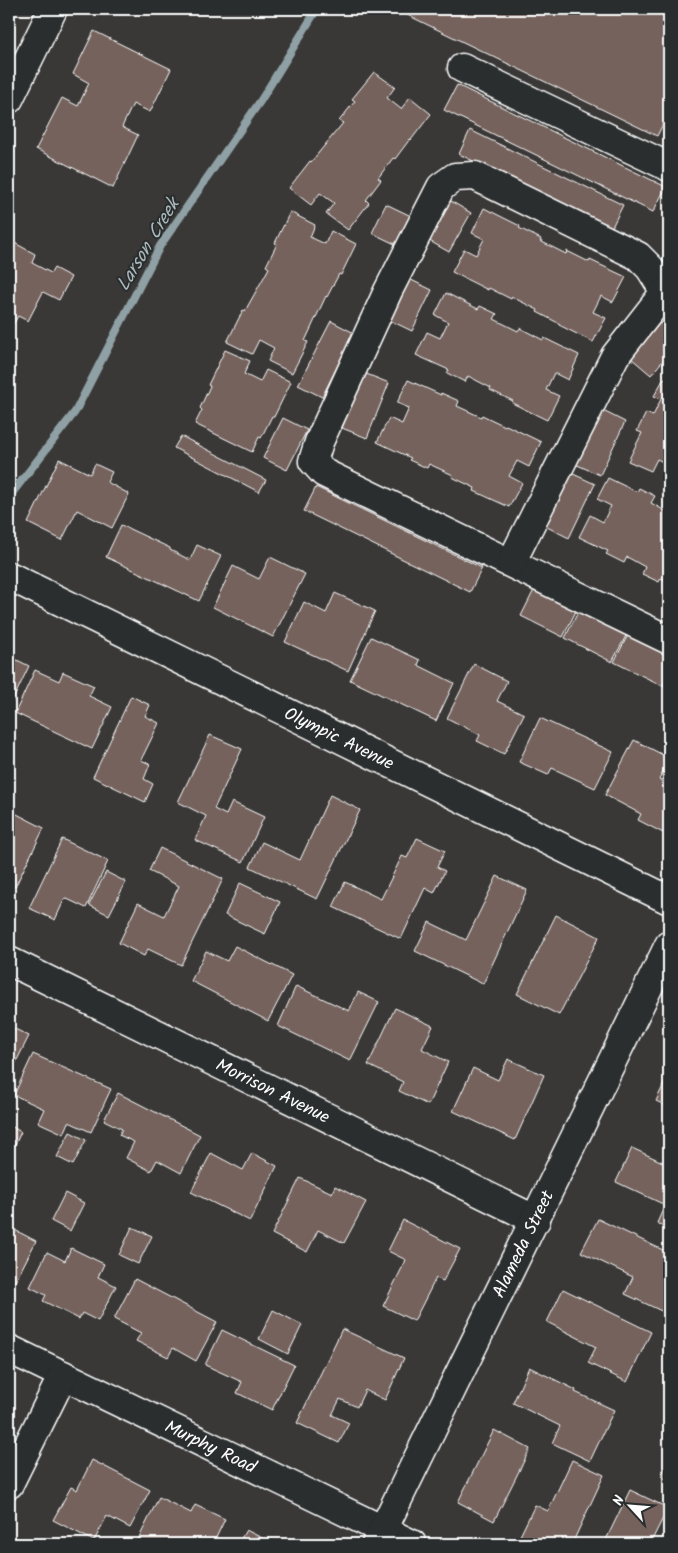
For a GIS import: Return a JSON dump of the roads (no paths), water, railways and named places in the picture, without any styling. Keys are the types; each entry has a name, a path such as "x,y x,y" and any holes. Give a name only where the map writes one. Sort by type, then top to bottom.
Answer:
{"street":[{"path":"9,99 53,9"},
{"path":"462,68 669,167"},
{"path":"511,563 615,356 667,293 650,268 638,256 474,176 455,176 441,187 388,291 319,442 313,461 324,474 669,640"},
{"name":"Olympic Avenue","path":"9,576 669,900"},
{"name":"Alameda Street","path":"380,1537 669,945"},
{"name":"Morrison Avenue","path":"9,961 536,1220"},
{"name":"Murphy Road","path":"9,1348 380,1537 412,1544"},
{"path":"9,1484 63,1376"}],"waterway":[{"name":"Larson Creek","path":"9,497 75,412 160,246 261,100 317,9"}]}
